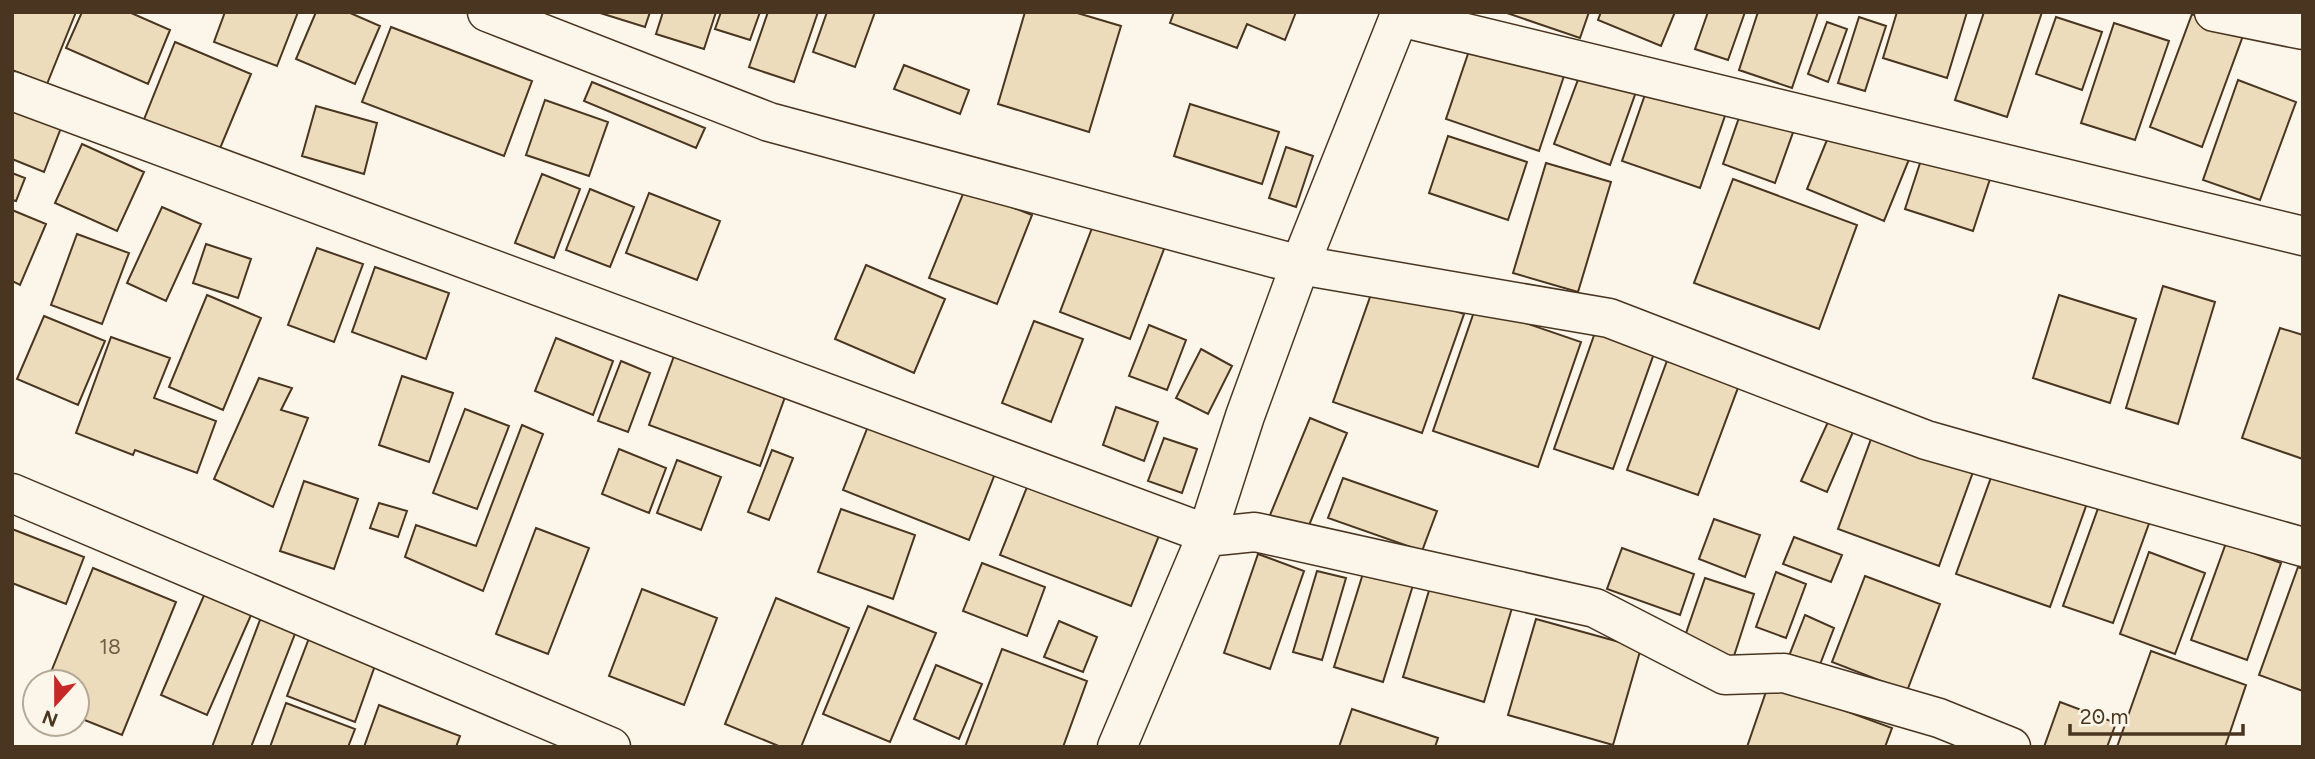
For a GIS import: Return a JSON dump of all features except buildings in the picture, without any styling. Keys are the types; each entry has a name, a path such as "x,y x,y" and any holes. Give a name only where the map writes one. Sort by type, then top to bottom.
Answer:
{"street":[{"path":"487,12 769,122 1300,265 1609,318 1926,440 2303,547"},
{"path":"2214,12 2303,30"},
{"path":"1117,747 1207,536 1245,416 1300,265 1401,15 2303,236"},
{"path":"12,91 1207,536 1255,532 1595,608 1725,675 1784,673 1939,718 2011,747"},
{"path":"12,493 611,747"}]}
